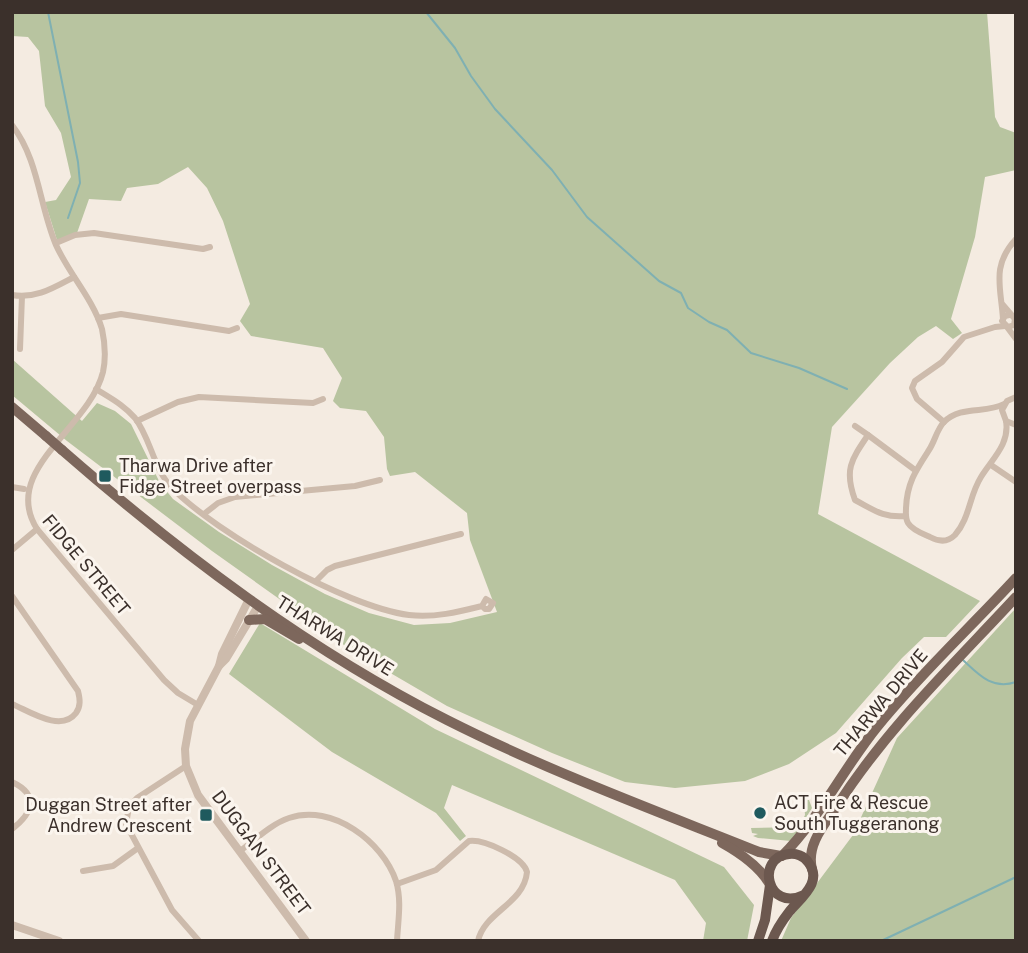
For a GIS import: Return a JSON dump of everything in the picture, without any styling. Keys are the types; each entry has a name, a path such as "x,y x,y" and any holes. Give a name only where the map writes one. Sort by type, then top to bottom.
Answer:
{"highway":[{"path":"758,941 769,903 770,867 781,856 797,854 813,869 812,883 788,913 772,941"},
{"path":"770,884 774,891 785,898 804,895"}],"main road":[{"name":"THARWA DRIVE","path":"12,407 145,520 248,599 404,697 510,751 683,824 759,852 781,856 810,825 876,728 1016,578"},
{"name":"THARWA DRIVE","path":"813,869 810,859 814,842 851,783 900,720 1016,597"},
{"path":"250,620 265,619 288,634 317,644"},
{"name":"THARWA DRIVE","path":"683,824 735,850 764,874 770,884"}],"street":[{"path":"12,125 32,161 55,243 98,318 105,354 103,372 96,390 84,408 30,472 23,489 12,487"},
{"path":"55,243 75,235 94,233 203,249 210,247"},
{"path":"1016,239 1003,256 998,287 1016,339"},
{"path":"12,295 42,293 74,277"},
{"path":"20,349 22,296"},
{"path":"98,318 121,314 229,331 237,328"},
{"path":"944,422 917,399 913,393 913,384 942,362 964,337 1010,321"},
{"path":"96,390 124,407 137,421 167,481 204,514 259,550 316,581 366,603 408,615 442,615 482,606"},
{"path":"989,409 1016,426 1006,436 978,483 965,522 950,539 933,539 913,528 906,516 908,488 915,470 944,422 974,409 989,409 1004,404 1015,396"},
{"path":"137,421 178,402 199,397 313,403 323,399"},
{"path":"1004,404 1006,436"},
{"path":"855,426 915,470"},
{"path":"867,435 852,462 849,482 855,500 888,517 906,516"},
{"path":"991,465 1016,482"},
{"path":"204,514 218,503 235,497 355,486 380,480"},
{"name":"FIDGE STREET","path":"23,489 25,510 37,529 164,680 178,693 198,705"},
{"path":"12,550 37,529"},
{"path":"316,581 335,566 461,534"},
{"path":"12,596 78,691 80,698 76,712 71,718 61,722 12,704"},
{"name":"DUGGAN STREET","path":"248,599 219,666 198,705 187,735 187,766 198,795 306,941"},
{"name":"DUGGAN STREET","path":"219,666 258,606"},
{"path":"187,766 137,798 129,807 126,824 172,910 199,941"},
{"path":"12,782 24,789 30,802 27,816 12,829"},
{"path":"240,851 278,823 301,815 329,818 365,838 385,858 397,884 397,941"},
{"path":"397,884 436,870 464,844 474,840 520,860 527,872 524,885 519,894 482,929 478,941"},
{"path":"83,872 113,866 138,848"},
{"path":"12,925 39,937 59,941"}],"green space":[{"path":"12,12 987,12 995,117 1000,127 1016,133 1016,170 985,177 975,237 951,319 962,333 953,339 936,326 918,337 890,363 832,427 818,514 980,601 946,637 924,637 836,733 789,764 745,781 675,788 625,782 552,753 447,706 351,650 212,551 67,441 12,395 12,359 82,421 97,403 115,411 131,424 160,483 173,499 219,532 325,594 369,613 414,625 450,623 497,612 470,540 467,513 415,472 390,476 384,437 366,411 340,408 333,401 342,378 323,348 251,336 240,321 250,304 223,221 207,188 188,167 158,184 127,188 121,201 89,199 77,233 57,240 45,202 56,200 71,177 61,133 45,106 39,51 28,37 12,36"},
{"path":"1016,608 1016,941 781,941 791,918 853,835 897,738"},
{"path":"260,623 435,729 724,867 754,905 747,941 703,941 706,923 675,880 452,785 444,808 466,836 460,841 436,813 332,752 229,674"},
{"path":"804,800 809,800 812,808 791,841 753,836 758,834 752,833 751,828 799,827 805,815"}],"waterway":[{"path":"48,12 78,162 80,183 68,218"},
{"path":"426,12 455,48 495,109 552,170 587,217 659,281 681,293 688,308 727,330 751,353 799,368 847,389"},
{"path":"963,660 980,676 993,683 1016,682"},
{"path":"881,941 1016,877"}],"place":[{"name":"Tharwa Drive after Fidge Street overpass","path":"105,476"},
{"name":"ACT Fire & Rescue South Tuggeranong","path":"760,813"},
{"name":"Duggan Street after Andrew Crescent","path":"206,815"}]}
